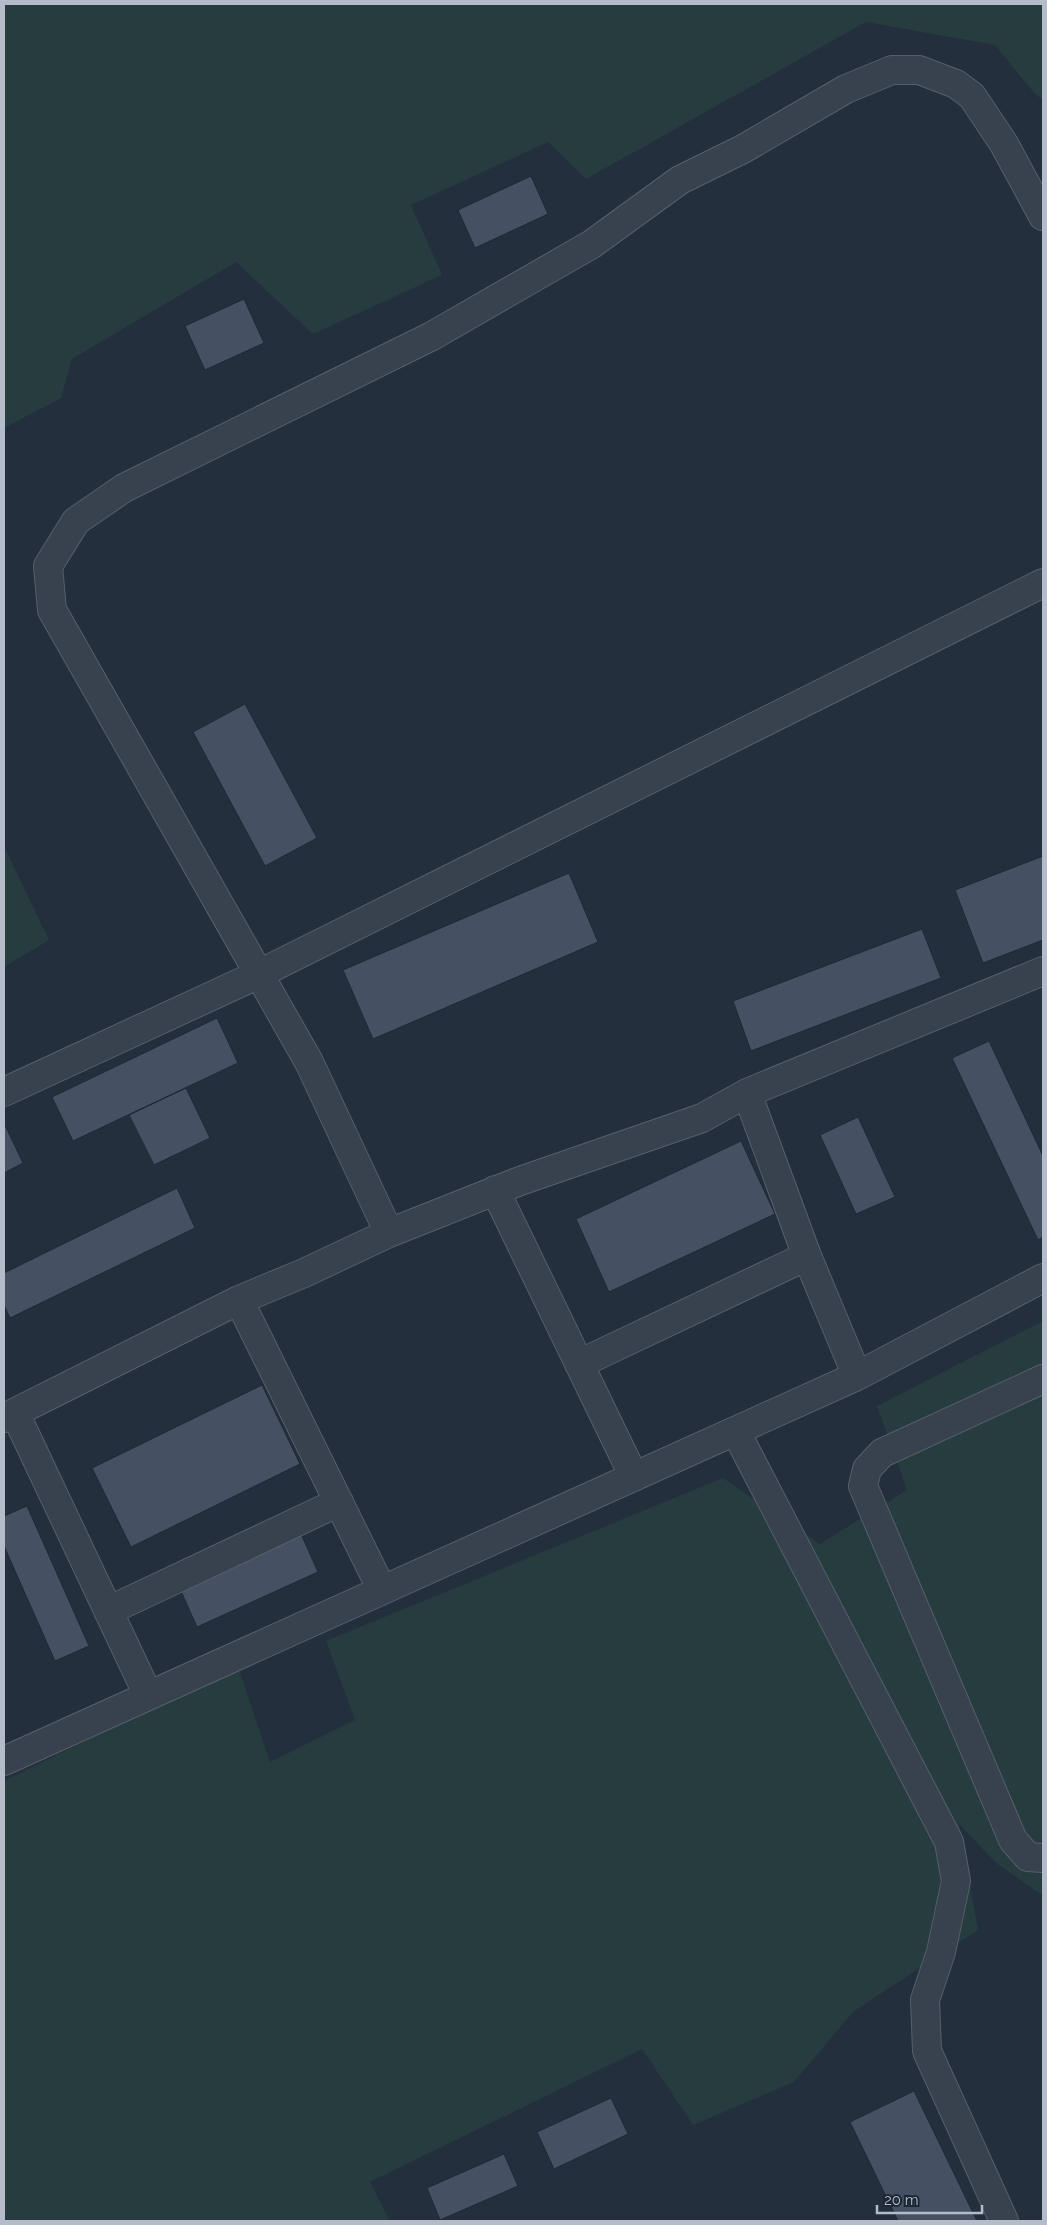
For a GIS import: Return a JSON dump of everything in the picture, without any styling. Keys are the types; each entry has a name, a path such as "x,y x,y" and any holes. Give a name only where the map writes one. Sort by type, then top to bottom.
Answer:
{"lane":[{"path":"389,1233 309,1062 52,610 48,566 76,522 124,488 432,336 592,244 680,180 743,149 846,89 892,70 919,70 956,84 972,96 1004,144 1043,216"},
{"path":"4,1092 259,974 1043,583"},
{"path":"148,1695 108,1610 10,1416 240,1300 304,1273 389,1233 495,1190 702,1118 747,1092 1043,971"},
{"path":"747,1092 807,1256 857,1376"},
{"path":"495,1190 634,1477"},
{"path":"579,1364 807,1256"},
{"path":"6,1754 148,1695 736,1432 857,1376 1043,1278"},
{"path":"240,1300 382,1590"},
{"path":"1043,1379 882,1454 867,1469 863,1486 1014,1840 1028,1858 1043,1858"},
{"path":"736,1432 949,1842 956,1881 942,1952 925,2000 927,2051 1004,2221"},
{"path":"108,1610 339,1502"}],"green space":[{"path":"4,4 1043,4 1043,100 1035,94 995,45 866,22 586,179 548,142 411,205 442,275 313,334 236,262 72,359 61,398 4,428"},
{"path":"4,846 49,940 4,967"},
{"path":"1043,1321 1043,1896 996,1863 959,1824 978,1930 854,2011 794,2082 693,2125 642,2049 370,2182 390,2221 4,2221 4,1781 238,1666 270,1762 355,1720 326,1641 723,1478 820,1544 907,1490 877,1406"}],"building":[{"path":"531,176 548,214 475,248 458,210"},
{"path":"244,299 264,343 205,370 185,326"},
{"path":"245,704 317,838 265,866 193,732"},
{"path":"1043,856 1043,940 983,963 955,890"},
{"path":"569,873 598,942 373,1039 343,970"},
{"path":"922,929 941,978 751,1051 733,1001"},
{"path":"217,1018 238,1063 73,1141 52,1097"},
{"path":"989,1041 1043,1156 1043,1237 1038,1240 952,1058"},
{"path":"186,1088 210,1138 154,1165 129,1115"},
{"path":"858,1117 895,1197 856,1214 820,1135"},
{"path":"4,1123 23,1163 4,1173"},
{"path":"741,1141 775,1214 609,1292 576,1219"},
{"path":"177,1188 195,1228 10,1318 4,1305 4,1273"},
{"path":"262,1385 300,1464 131,1547 92,1468"},
{"path":"27,1506 89,1646 55,1661 4,1546 4,1516"},
{"path":"301,1534 318,1572 197,1627 180,1589"},
{"path":"914,2091 977,2221 898,2221 850,2122"},
{"path":"611,2098 628,2134 554,2169 537,2132"},
{"path":"504,2154 518,2186 440,2220 427,2188"}]}
